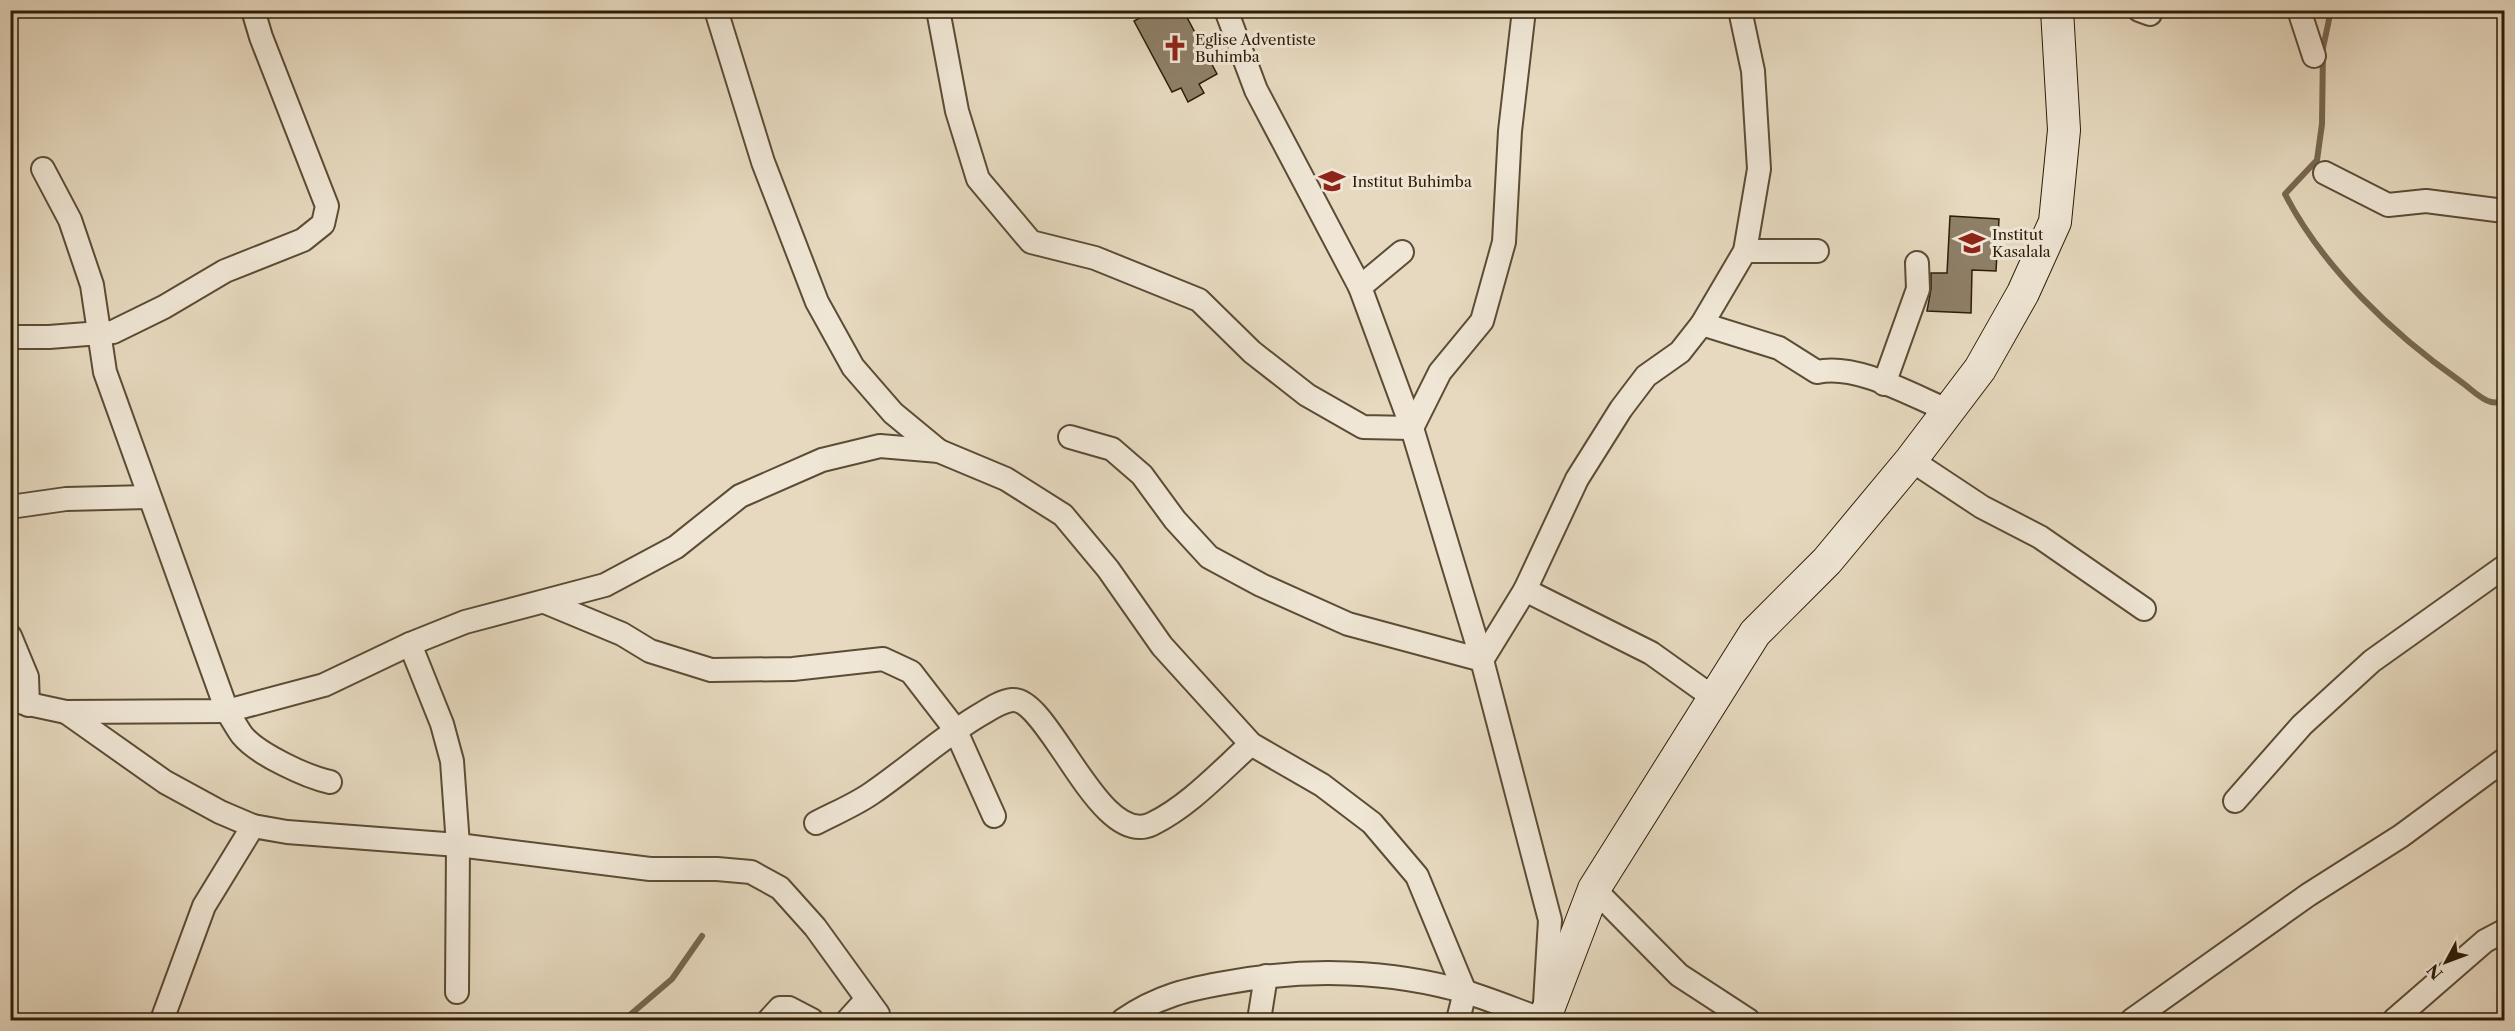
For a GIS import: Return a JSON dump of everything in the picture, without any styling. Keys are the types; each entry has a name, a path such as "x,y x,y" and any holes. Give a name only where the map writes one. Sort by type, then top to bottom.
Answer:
{"street":[{"path":"10,337 113,332 153,313 225,271 303,240 323,224 327,206 261,37 253,10"},
{"path":"716,10 763,162 817,302 854,367 893,413 939,451"},
{"path":"938,10 957,111 978,179 1031,242 1095,258 1199,300 1252,352 1307,395 1363,427 1412,428"},
{"path":"1226,10 1256,90 1360,286 1412,428 1482,660 1550,920 1544,1020"},
{"path":"1412,428 1440,372 1482,321 1504,242 1510,131 1524,10"},
{"path":"1482,660 1525,590 1577,479 1621,409 1646,376 1680,352 1702,324 1745,251 1759,169 1754,71 1740,10"},
{"path":"1544,1020 1594,889 1755,633 1827,561 1911,460 1980,369 2023,293 2055,222 2064,130 2057,10"},
{"path":"2299,10 2314,56"},
{"path":"43,169 73,231 92,285 105,372 227,711 243,737 259,750 318,780 330,782"},
{"path":"2325,173 2388,205 2426,201 2505,211"},
{"path":"1745,251 1817,251"},
{"path":"1360,286 1402,252"},
{"path":"1884,384 1918,289 1917,263"},
{"path":"1702,324 1779,348 1817,372 1830,369 1846,372 1884,384 1947,410"},
{"path":"1070,437 1112,450 1142,475 1175,520 1209,557 1261,585 1348,624 1482,660"},
{"path":"10,636 27,677 19,702 66,712 227,711 324,685 410,644 465,622 605,585 676,548 740,496 822,460 880,446 939,451 1006,478 1063,515 1108,569 1162,646 1251,744 1322,785 1372,823 1417,876 1465,992 1458,1020"},
{"path":"1911,460 1982,507 2040,537 2144,609"},
{"path":"10,507 66,499 148,496"},
{"path":"2235,801 2302,725 2372,660 2505,567"},
{"path":"1525,590 1651,653 1714,698"},
{"path":"545,602 622,634 650,651 711,670 793,669 883,658 910,672 955,729 994,816"},
{"path":"410,644 442,724 452,761 458,845 457,992"},
{"path":"816,823 871,794 955,729 1013,699 1026,703 1102,804 1120,822 1139,828 1152,824 1179,805 1251,744"},
{"path":"66,712 165,782 220,812 253,826 287,832 458,845 650,869 717,869 751,872 780,888 815,927 872,1006 848,1020"},
{"path":"2132,1020 2308,895 2401,836 2505,760"},
{"path":"162,1020 204,906 253,826"},
{"path":"1594,889 1679,975 1748,1020"},
{"path":"2394,1020 2485,941 2505,931"},
{"path":"1123,1020 1153,1002 1179,991 1266,976 1323,973 1386,976 1465,992 1544,1020"},
{"path":"1259,1020 1266,976"},
{"path":"769,1020 780,1008 789,1008 812,1020"}],"building":[{"name":"Eglise Adventiste Buhimba","path":"1154,10 1183,10 1217,74 1199,84 1204,93 1188,102 1181,88 1172,92 1134,21"},
{"path":"1950,216 1999,219 1996,271 1972,270 1971,313 1927,311 1931,273 1947,273"}],"waterway":[{"path":"2331,10 2323,48 2322,124 2317,160 2285,194 2319,248 2339,273 2385,321 2479,396 2491,402 2504,401"},
{"path":"624,1020 672,979 702,936"}],"place":[{"name":"Eglise Adventiste Buhimba","path":"1175,48"},
{"name":"Institut Buhimba","path":"1332,181"},
{"name":"Institut Kasalala","path":"1972,243"}]}
